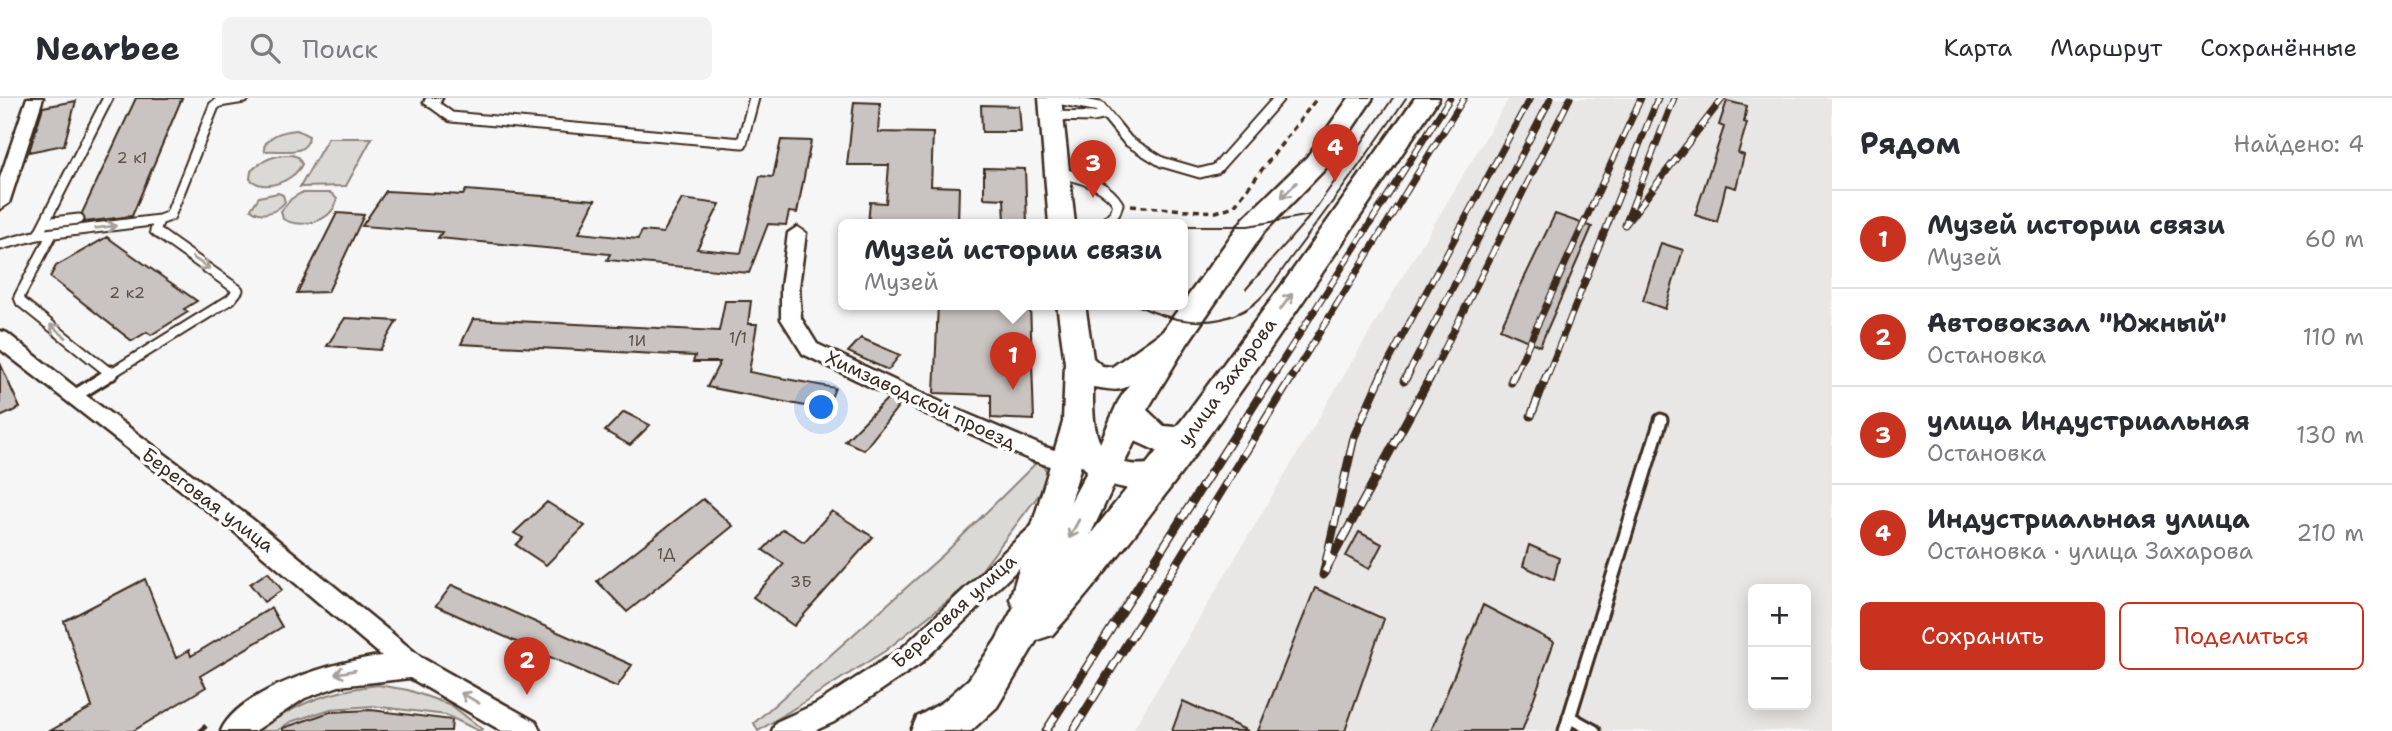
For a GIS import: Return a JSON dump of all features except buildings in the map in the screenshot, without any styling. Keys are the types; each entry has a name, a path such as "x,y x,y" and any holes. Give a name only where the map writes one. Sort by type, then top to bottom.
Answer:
{"main road":[{"name":"улица Захарова","path":"939,729 984,693 1010,653 1107,469 1130,411 1177,336 1254,225 1316,163 1361,98"},
{"name":"улица Захарова","path":"1010,653 1078,580 1186,440 1323,250 1427,98"},
{"path":"1051,104 1062,219"},
{"path":"1010,653 1078,422 1080,363 1072,310"},
{"path":"1080,363 1094,376 1118,379 1141,359 1177,336"},
{"path":"1130,411 1139,426 1152,436 1165,441 1186,440"},
{"path":"1078,422 1087,450 1107,469 1139,480 1158,475"}],"street":[{"path":"0,203 35,98"},
{"name":"Химзаводской проезд","path":"797,233 790,287 791,319 810,349 944,413 1039,454 1068,463"},
{"name":"Береговая улица","path":"0,338 73,397 244,526 413,666 527,731"},
{"name":"Береговая улица","path":"785,731 825,713 911,656 1046,527"},
{"path":"234,731 256,712 292,689 326,677 384,666 413,666"}],"lane":[{"path":"38,236 108,98"},
{"path":"0,245 38,236 159,220 173,212 214,106 219,102 244,98"},
{"path":"433,101 451,117 742,143 754,98"},
{"path":"1051,104 1102,106 1128,141 1162,162 1200,173 1216,169 1279,98"},
{"path":"1051,104 1093,117 1102,106"},
{"path":"1057,171 1095,184 1117,199 1118,209 1111,219"},
{"path":"44,223 79,219"},
{"path":"73,397 231,299 238,290 155,231 159,220"},
{"path":"52,234 19,297 21,302 111,374"},
{"path":"1565,731 1661,420"},
{"path":"1569,717 1594,731"}],"path":[{"path":"200,731 207,725"}],"shaded area":[{"path":"1509,98 1832,98 1832,731 1132,731"},
{"path":"297,130 309,136 304,147 292,151 265,151 266,143 273,136"},
{"path":"328,138 372,138 346,186 300,187"},
{"path":"292,155 298,157 302,164 286,180 263,185 250,179 251,171 265,161"},
{"path":"278,193 283,195 285,202 278,209 260,213 251,209 259,197"},
{"path":"301,193 331,193 337,199 335,207 316,221 299,224 283,219 281,211 291,199"},
{"path":"1038,461 1046,470 1047,484 974,580 885,651 758,731 754,723 944,554"},
{"path":"378,685 408,690 451,705 482,729 479,731 446,715 373,706 331,709 290,722 277,731 256,731 314,700 343,691"}],"tram line":[{"path":"1311,215 1393,98"},
{"path":"1148,310 1188,321 1202,321 1230,317 1251,306 1271,286 1406,98"},
{"path":"1188,226 1248,226 1311,215"},
{"path":"1246,289 1311,215"}],"railway":[{"path":"1274,374 1450,98"},
{"path":"1294,374 1464,98"},
{"path":"1383,373 1530,98"},
{"path":"1408,374 1551,98"},
{"path":"1433,372 1570,98"},
{"path":"1515,374 1641,98"},
{"path":"1548,374 1658,98"},
{"path":"1674,98 1625,225 1723,98"},
{"path":"1046,731 1275,372"},
{"path":"1073,731 1295,372"},
{"path":"1404,381 1409,372"},
{"path":"1383,373 1354,437 1323,575 1433,372"},
{"path":"1511,382 1515,372"},
{"path":"1531,416 1548,372"}],"place":[{"name":"Индустриальная улица","path":"1335,182"},
{"name":"улица Индустриальная","path":"1093,198"},
{"name":"Музей истории связи","path":"1013,390"},
{"name":"Автовокзал \"Южный\"","path":"527,695"}]}
